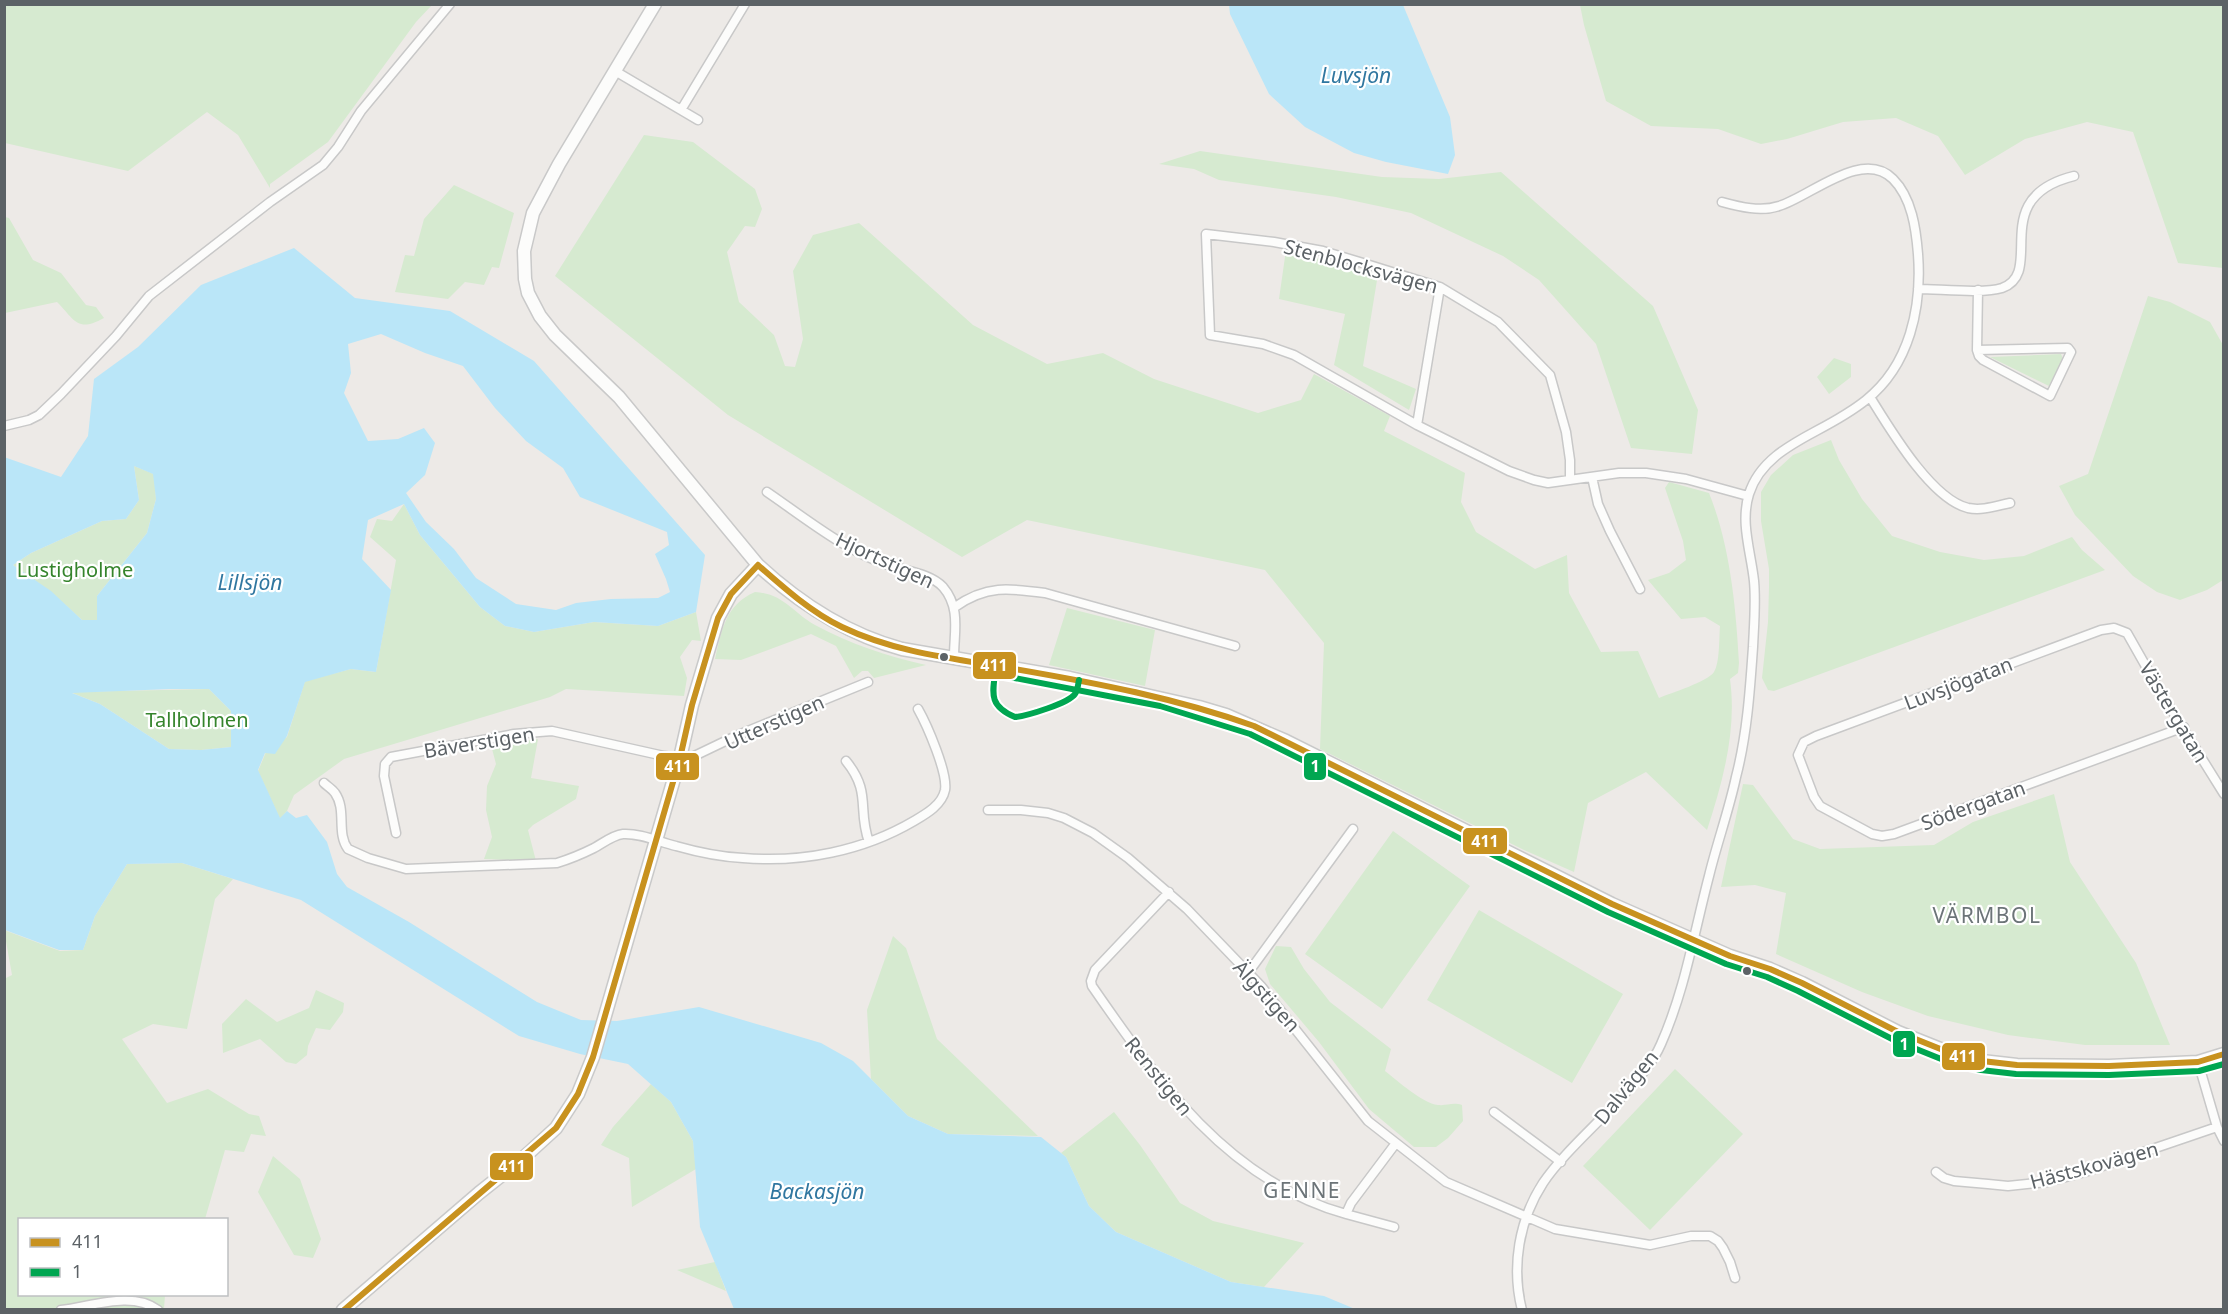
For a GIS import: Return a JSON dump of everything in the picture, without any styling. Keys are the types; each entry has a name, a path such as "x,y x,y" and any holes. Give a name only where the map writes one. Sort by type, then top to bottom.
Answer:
{"street":[{"path":"4,426 29,420 47,408 116,336 149,296 270,202 323,165 338,147 361,111 450,4"},
{"path":"655,4 532,213 524,251 528,294 540,316 555,336 619,397 758,565 796,598 840,626 881,644 1081,680 1226,715 1286,741 1574,885 1730,956 1770,969 1802,983 1928,1045 1982,1061 2017,1065 2160,1065 2198,1062 2223,1054"},
{"path":"681,110 745,4"},
{"path":"615,71 698,120"},
{"path":"1722,202 1752,208 1780,206 1841,176 1865,170 1881,172 1893,179 1903,191 1917,241 1916,313 1898,362 1870,398 1771,459 1756,478 1748,496"},
{"path":"1918,289 1978,290 2009,285 2016,277 2021,261 2023,214 2027,204 2058,180 2074,176"},
{"name":"Stenblocksvägen","path":"1570,480 1566,432 1550,375 1498,322 1440,287 1323,251 1274,242 1206,234 1210,335 1263,344 1294,355 1417,425 1524,477 1548,483 1570,480 1592,477 1619,473 1646,473 1686,480 1748,496"},
{"path":"1417,425 1440,287"},
{"path":"1977,350 2068,348 2071,351 2049,396 1983,360 1979,357 1977,350 1978,290"},
{"path":"1870,398 1913,460 1945,497 1957,504 1979,509 2010,503"},
{"path":"1592,477 1598,504 1640,589"},
{"name":"Hjortstigen","path":"767,492 829,534 872,559 936,581 955,607"},
{"name":"Dalvägen","path":"1522,1310 1516,1268 1521,1234 1544,1181 1652,1062 1668,1027 1689,965 1710,871 1736,781 1752,673 1755,610 1746,526 1748,496"},
{"path":"343,1310 556,1128 579,1094 593,1057 718,618 731,594 758,565"},
{"path":"954,657 955,607 977,594 990,590 1045,593 1235,646"},
{"name":"Luvsjögatan","path":"1799,751 1804,742 1816,736 2101,630 2114,628 2123,630"},
{"name":"Västergatan","path":"2123,630 2127,633 2223,794"},
{"name":"Utterstigen","path":"680,758 694,758 738,735 868,682"},
{"path":"324,783 335,793 339,804 342,836 348,849 368,858 406,869 557,863 573,858 622,834 743,858 823,855 895,832 927,813 942,797 945,780 941,765 918,709"},
{"name":"Södergatan","path":"1799,751 1800,765 1820,806 1852,824 1882,836 1894,834 2184,727"},
{"name":"Bäverstigen","path":"396,833 384,776 385,764 391,757 514,734 552,731 680,758"},
{"path":"846,761 856,773 861,784 869,842"},
{"name":"Älgstigen","path":"988,810 1048,813 1079,824 1122,853 1169,892 1248,972 1287,1017 1368,1121 1446,1182 1527,1217"},
{"path":"1248,972 1353,829"},
{"name":"Renstigen","path":"1169,892 1095,970 1091,981 1092,986 1156,1076 1218,1143 1252,1169 1307,1201 1394,1227"},
{"path":"2198,1062 2223,1141"},
{"path":"1494,1112 1561,1161"},
{"name":"Hästskovägen","path":"1936,1172 1954,1181 2008,1186 2047,1182 2085,1172 2217,1126"},
{"path":"1346,1214 1351,1203 1396,1143"},
{"path":"1527,1217 1545,1226 1637,1244 1650,1245 1701,1235 1710,1236 1723,1248 1735,1278"},
{"path":"61,1310 124,1300 147,1302 158,1310"}],"green space":[{"path":"5,4 432,5 416,22 328,142 270,184 270,188 238,135 207,112 128,171 5,143"},
{"path":"1580,5 2223,5 2223,268 2178,263 2133,132 2087,122 2025,139 1965,175 1938,136 1896,118 1843,122 1787,139 1761,144 1718,129 1651,126 1606,101"},
{"path":"644,135 693,142 755,189 762,209 755,227 745,226 727,252 739,302 774,335 785,366 795,367 803,339 793,271 813,235 859,223 973,325 1047,364 1103,353 1154,379 1258,413 1301,400 1314,374 1390,416 1384,431 1465,473 1461,502 1476,532 1535,569 1567,555 1569,593 1601,652 1638,651 1659,698 1704,680 1716,668 1720,626 1705,617 1681,619 1648,580 1669,573 1686,560 1683,541 1665,488 1669,482 1709,493 1722,534 1731,576 1739,663 1738,673 1730,679 1732,717 1730,736 1723,774 1707,830 1646,772 1588,803 1574,872 1524,850 1320,749 1324,643 1265,570 1027,520 962,557 728,415 555,276"},
{"path":"1200,151 1382,177 1439,179 1501,172 1653,306 1698,410 1692,454 1631,448 1596,344 1539,280 1503,256 1411,213 1336,197 1219,180 1194,169 1159,164"},
{"path":"454,185 514,213 499,268 492,267 484,285 465,282 448,299 395,292 405,255 414,256 424,219"},
{"path":"5,217 9,218 33,260 61,273 86,305 96,307 104,318 82,324 73,319 57,302 5,313"},
{"path":"1286,250 1378,274 1363,366 1416,389 1409,410 1334,365 1345,314 1279,299"},
{"path":"2148,296 2170,302 2210,322 2223,345 2223,580 2207,590 2180,600 2157,592 2133,576 2075,515 2059,486 2088,474"},
{"path":"2061,354 2063,359 2049,386 1990,357"},
{"path":"1834,358 1851,364 1851,377 1829,394 1817,377"},
{"path":"1831,440 1839,460 1862,499 1892,536 1940,552 1984,560 2024,556 2072,537 2082,550 2105,570 1774,691 1768,690 1762,678 1768,622 1769,569 1761,521 1761,492 1771,475 1793,455"},
{"name":"Lustigholme","path":"134,466 154,474 156,499 147,533 97,596 97,620 82,620 50,591 13,565 31,553 102,521 126,519 139,500"},
{"path":"404,504 420,535 480,607 505,626 534,632 594,622 658,626 696,612 701,641 692,640 680,657 687,678 684,696 566,689 550,697 344,759 294,795 287,811 280,819 258,771 266,752 287,737 305,681 351,669 376,672 396,560 370,537 377,519 392,521"},
{"path":"755,592 765,593 781,600 815,625 855,644 926,665 874,678 868,671 862,671 854,678 836,646 811,634 741,660 715,659 726,619 737,604"},
{"path":"1067,608 1155,630 1145,686 1049,665"},
{"name":"Tallholmen","path":"209,689 231,711 231,747 201,750 169,749 100,704 70,692"},
{"path":"538,739 531,778 579,786 576,799 528,830 536,861 484,859 492,837 486,810 487,786 496,764 491,745"},
{"path":"1743,784 1753,785 1793,839 1820,849 1934,845 1973,822 2054,794 2070,862 2136,963 2170,1045 2085,1045 2008,1035 1928,1016 1862,992 1776,954 1786,893 1755,885 1721,887"},
{"path":"1393,831 1470,886 1382,1009 1305,954"},
{"path":"182,863 233,879 215,899 187,1029 153,1024 122,1039 167,1103 208,1089 249,1114 259,1116 266,1136 251,1134 244,1152 225,1150 205,1218 18,1218 18,1296 165,1296 164,1309 5,1309 4,979 12,975 4,930 60,951 83,950 95,916 127,864"},
{"path":"1479,910 1623,994 1572,1083 1427,1000"},
{"path":"893,936 906,948 937,1039 1038,1136 948,1134 908,1116 871,1079 867,1010"},
{"path":"1276,946 1291,947 1304,969 1330,1002 1391,1049 1385,1071 1425,1100 1438,1105 1462,1105 1463,1121 1448,1138 1436,1147 1414,1147 1369,1109 1319,1042 1270,984 1265,969"},
{"path":"316,990 344,1003 343,1012 330,1030 316,1028 308,1046 307,1055 296,1064 286,1062 260,1039 223,1053 222,1024 246,999 277,1022 309,1008"},
{"path":"1675,1069 1743,1134 1650,1230 1583,1166"},
{"path":"651,1084 671,1102 693,1141 696,1169 632,1207 629,1158 601,1145 613,1127"},
{"path":"1114,1112 1180,1203 1213,1221 1304,1243 1264,1287 1231,1282 1116,1232 1089,1206 1066,1157 1061,1153"},
{"path":"273,1156 300,1179 321,1239 313,1258 294,1255 258,1192"},
{"path":"715,1262 726,1291 677,1270"}],"water":[{"name":"Luvsjön","path":"1229,5 1403,5 1450,117 1455,155 1448,174 1386,162 1354,153 1305,127 1269,94 1230,14"},
{"name":"Lillsjön","path":"294,248 355,298 450,311 534,361 705,555 696,612 658,626 594,622 534,632 505,626 480,607 420,535 404,504 368,520 362,559 391,590 376,672 351,669 305,682 287,736 275,754 265,753 258,770 280,818 287,811 296,818 307,815 327,842 337,874 347,887 409,922 537,1002 581,1020 617,1021 699,1007 821,1043 853,1061 908,1116 948,1134 1041,1137 1066,1157 1089,1206 1116,1232 1231,1282 1324,1296 1355,1309 734,1309 700,1227 693,1141 671,1102 628,1064 580,1054 519,1036 301,900 182,863 127,864 95,916 83,950 59,950 5,930 4,457 61,477 88,436 94,379 138,347 201,285","holes":["381,334 463,366 495,408 526,441 563,468 580,497 667,532 669,545 655,554 670,592 658,598 611,599 576,603 556,610 516,604 476,578 454,549 426,522 406,493 425,475 435,443 424,428 398,439 368,441 344,393 351,373 348,344","134,466 153,474 156,499 147,533 97,596 97,620 82,620 51,591 13,565 31,553 102,521 126,519 139,500","209,689 231,711 231,747 201,750 169,749 100,704 72,693"]}],"transit line":[{"name":"411","path":"758,565 819,614 842,627 884,643 927,654 1136,692 1195,707 1254,726 1612,904 1730,956 1770,969 1802,983 1898,1032 1953,1054 1982,1061 2017,1065 2109,1066 2198,1062 2224,1054"},
{"name":"411","path":"344,1310 556,1128 578,1094 593,1057 718,618 731,594 758,565"},
{"name":"1","path":"996,666 994,697 1000,708 1015,717 1038,712 1071,698 1075,694 1079,680"},
{"name":"1","path":"1004,676 1160,706 1250,734 1608,912 1726,964 1767,977 1894,1040 1951,1063 1981,1070 2016,1074 2109,1075 2199,1071 2224,1064"}],"district":[{"name":"VÄRMBOL","path":"1987,915"},
{"name":"GENNE","path":"1302,1190"}],"water label":[{"name":"Backasjön","path":"817,1191"}]}
